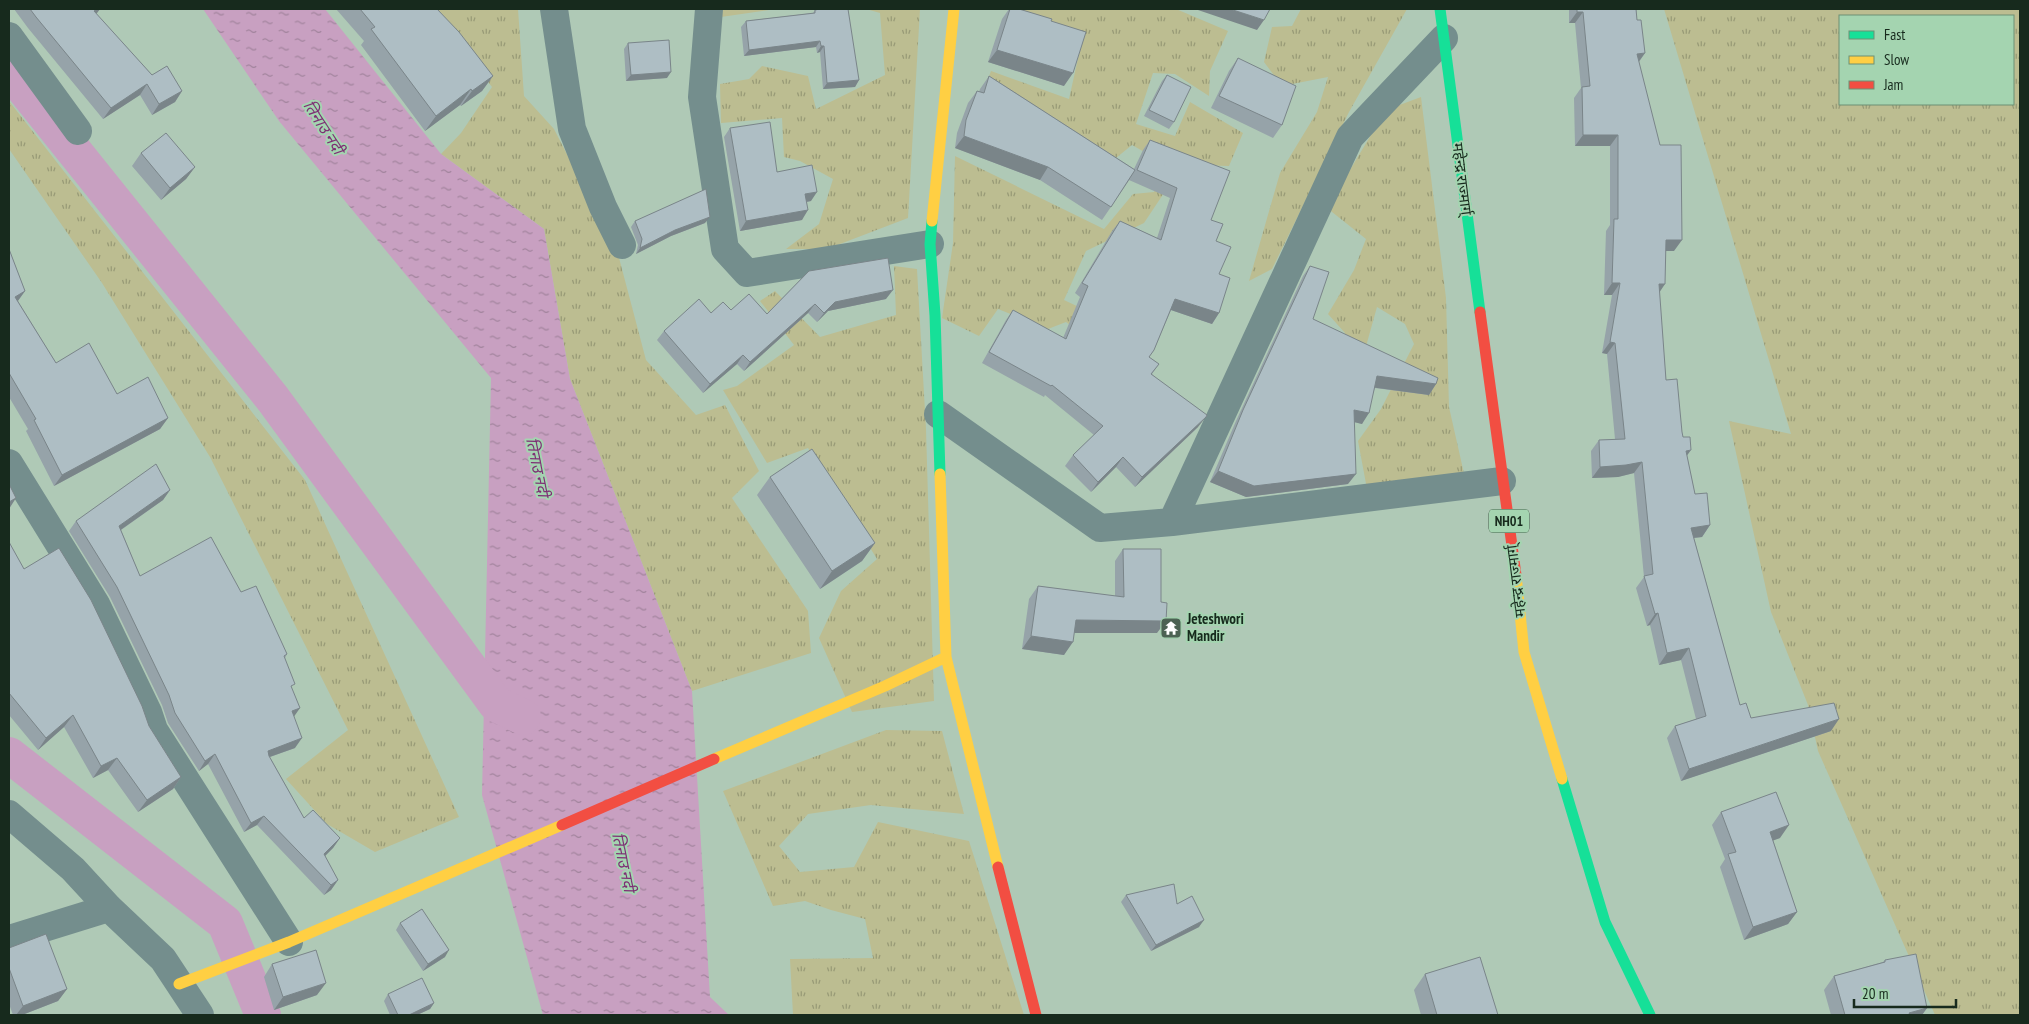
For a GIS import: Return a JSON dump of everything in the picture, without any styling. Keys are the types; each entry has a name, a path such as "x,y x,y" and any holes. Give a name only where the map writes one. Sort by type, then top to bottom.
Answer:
{"main road":[{"path":"954,9 930,244 935,315 946,658 1028,993 1036,1015"},
{"name":"महेन्द्र राज्मार्ग्","path":"1440,9 1502,481 1513,546 1524,652 1605,922 1650,1015"},
{"path":"179,984 289,942 946,658"}],"street":[{"path":"554,9 572,129 603,208 622,245"},
{"path":"709,9 702,97 725,249 730,255 748,273 930,244"},
{"path":"9,36 78,131"},
{"path":"1172,522 1350,137 1444,38"},
{"path":"938,414 1100,528 1172,522 1502,481"},
{"path":"9,463 96,604 148,712 154,730 289,942"},
{"path":"9,814 73,869 109,908 163,959 200,1015"},
{"path":"9,938 109,908"}],"green space":[{"path":"432,9 518,9 524,96 554,129 618,254 646,360 696,415 725,405 759,471 732,498 808,611 811,653 692,691 570,379 544,229 441,154 461,133 492,87"},
{"path":"723,9 776,9 721,17"},
{"path":"866,9 920,9 908,218 827,249 786,249 819,224 833,179 800,161 784,157 782,118 721,123 720,84 749,79 762,66 808,76 816,109 885,75 880,13"},
{"path":"1007,9 1176,9 1228,31 1210,71 1209,96 1175,74 1153,73 1136,124 1175,136 1190,102 1243,133 1229,166 1195,165 1170,184 1144,223 1086,251 1064,300 1081,308 1090,340 1066,322 1048,329 998,309 979,336 942,318 953,243 955,156 1104,229 1133,194 1154,192 1162,162 1132,145 1116,158 980,101 991,71 1069,99 1083,36"},
{"path":"1301,9 1407,9 1349,112 1272,269 1249,281 1280,173 1317,112 1328,77 1282,86 1264,62 1272,27 1292,26"},
{"path":"1664,9 2020,9 2020,1015 1935,1015 1818,751 1808,705 1771,612 1729,421 1791,434"},
{"path":"1421,97 1446,298 1449,407 1465,478 1367,489 1358,441 1381,409 1414,344 1405,324 1377,307 1363,357 1335,362 1345,333 1328,314 1354,270 1366,239 1327,208 1386,110"},
{"path":"9,101 305,480 459,817 375,852 327,824 286,779 348,730 210,457 102,283 9,149"},
{"path":"894,266 917,269 926,429 934,701 852,712 819,638 841,591 877,559 808,448 767,463 723,390 737,386 794,345 760,301 775,291 820,337 896,315"},
{"path":"886,730 942,731 964,814 871,805 808,814 779,846 800,872 854,867 878,822 969,841 1024,1015 793,1015 790,959 873,958 865,919 805,901 773,906 723,791"}],"water":[{"name":"तिनाउ नदी","path":"203,9 325,9 441,154 544,229 570,379 692,691 710,997 729,1015 543,1015 482,795 491,378 279,121"}],"building":[{"path":"30,9 97,9 94,11 152,75 167,66 182,91 159,104 147,84 111,108"},
{"path":"360,9 437,9 459,32 493,76 472,91 471,89 436,116 371,29 375,27"},
{"path":"848,9 859,80 827,83 824,46 821,46 820,41 749,50 746,21 815,13 815,10"},
{"path":"1010,9 1019,9 1086,32 1073,73 997,50"},
{"path":"1230,9 1270,9 1264,20"},
{"path":"1577,9 1636,9 1637,20 1641,20 1645,53 1637,54 1660,145 1681,145 1682,240 1666,240 1665,284 1659,284 1666,380 1677,379 1683,437 1690,437 1691,450 1686,451 1695,494 1707,493 1710,525 1691,528 1740,705 1746,703 1751,718 1834,703 1839,719 1689,769 1675,726 1706,716 1689,648 1667,653 1658,613 1655,614 1644,576 1653,574 1642,462 1600,467 1599,440 1625,439 1615,343 1610,342 1620,283 1612,283 1614,219 1618,219 1618,135 1583,135 1582,87 1590,86 1583,12 1577,12"},
{"path":"669,40 671,72 631,75 628,43"},
{"path":"1238,58 1296,86 1282,125 1219,96"},
{"path":"1167,75 1191,87 1174,122 1149,110"},
{"path":"989,76 1135,170 1111,207 1048,167 964,136 966,120 977,91 984,93"},
{"path":"770,122 777,172 812,165 817,192 805,194 808,210 746,221 730,128"},
{"path":"166,133 195,167 170,188 141,153"},
{"path":"1150,140 1230,171 1211,220 1223,224 1216,241 1231,247 1219,274 1230,278 1219,313 1175,299 1154,350 1149,357 1159,364 1151,374 1207,415 1206,417 1142,477 1123,457 1098,482 1073,455 1103,426 1052,385 989,352 1013,310 1066,339 1088,286 1082,283 1120,221 1161,240 1177,188 1137,170"},
{"path":"706,189 710,217 675,230 640,248 642,239 635,221"},
{"path":"9,249 25,291 15,297 56,363 89,343 117,394 148,377 168,418 62,475 34,420 36,419 9,373"},
{"path":"888,258 893,290 835,302 824,313 815,304 750,362 743,355 710,384 664,331 699,299 711,313 723,302 731,310 749,294 767,314 809,271"},
{"path":"1310,266 1329,272 1313,319 1438,378 1436,384 1377,376 1369,413 1354,410 1356,474 1254,486 1218,471 1243,410"},
{"path":"812,449 875,543 832,571 770,477"},
{"path":"156,464 170,490 119,526 140,576 211,537 241,592 256,586 287,654 284,656 295,684 291,686 300,708 292,711 302,738 268,751 269,756 304,818 313,810 340,838 324,854 338,880 331,885 264,816 251,823 215,754 205,761 175,713 169,695 117,587 76,521"},
{"path":"9,484 16,498 9,502"},
{"path":"9,542 24,569 59,548 91,600 142,706 149,726 181,777 147,800 117,758 101,766 73,715 46,738 9,693"},
{"path":"1123,549 1161,549 1161,602 1167,603 1166,621 1076,620 1073,642 1031,636 1038,586 1124,597"},
{"path":"1776,792 1789,825 1770,832 1797,912 1753,927 1728,854 1736,852 1721,812"},
{"path":"1174,884 1177,904 1192,896 1204,920 1156,945 1126,895"},
{"path":"422,909 449,950 428,964 400,923"},
{"path":"46,934 67,989 23,1006 9,968 9,948"},
{"path":"316,950 326,983 283,997 272,964"},
{"path":"1916,954 1927,1008 1909,1013 1910,1015 1845,1015 1834,976 1885,962 1885,960"},
{"path":"1480,957 1498,1015 1437,1015 1425,974"},
{"path":"422,978 434,1003 409,1015 398,1015 388,994"}],"waterway":[{"path":"9,70 273,399 496,704 523,717"},
{"path":"9,755 225,923 263,1015"}],"traffic: fast":[{"path":"1440,9 1480,312"},
{"path":"932,221 930,244 935,315 940,474"},
{"path":"1562,779 1605,922 1650,1015"}],"traffic: slow":[{"path":"932,221 954,9"},
{"path":"940,474 946,657 998,867"},
{"path":"1516,575 1524,652 1562,779"},
{"path":"714,759 885,686 946,657"},
{"path":"179,984 289,942 562,825"}],"traffic: jam":[{"path":"1480,312 1516,575"},
{"path":"562,825 714,759"},
{"path":"998,867 1036,1015"}],"place":[{"name":"Jeteshwori Mandir","path":"1171,628"}]}
